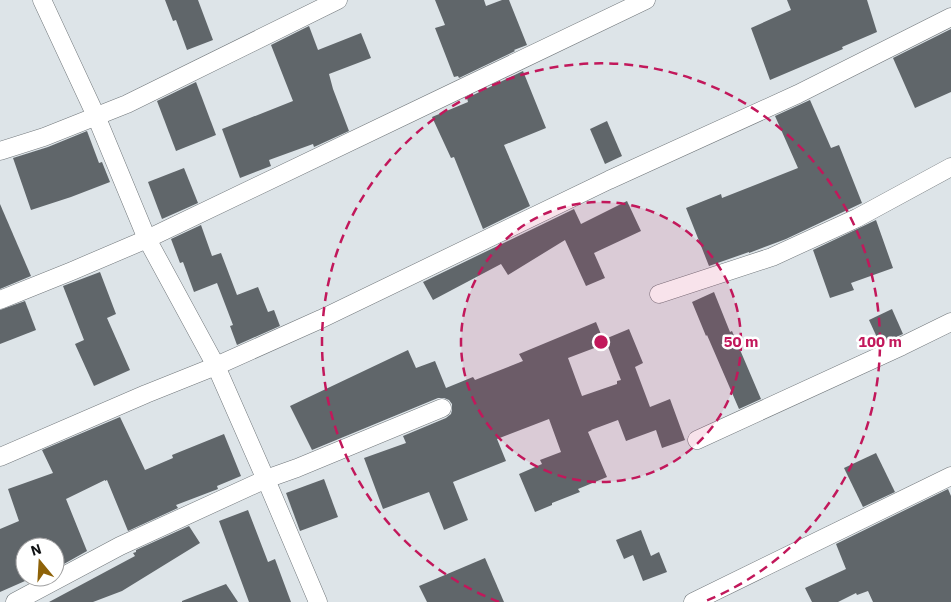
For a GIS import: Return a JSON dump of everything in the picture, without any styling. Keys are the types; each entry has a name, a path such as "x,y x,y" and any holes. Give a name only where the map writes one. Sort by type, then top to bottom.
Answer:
{"street":[{"path":"42,0 96,116 147,238 216,366 318,602"},
{"path":"0,151 127,104 338,0"},
{"path":"0,300 147,238 646,0"},
{"path":"0,457 216,366 330,315 609,180 798,94 951,17"},
{"path":"659,294 772,257 857,218 951,167"},
{"path":"697,440 951,322"},
{"path":"15,602 120,546 266,479 442,408"},
{"path":"693,602 951,476"}],"building":[{"path":"165,0 198,0 213,40 187,50 176,20 173,21"},
{"path":"435,0 484,0 486,6 502,0 509,0 527,45 459,78 458,76 454,77 435,28 445,25"},
{"path":"787,0 867,0 877,32 842,47 843,49 770,80 751,28 791,10"},
{"path":"309,26 318,50 361,33 371,58 329,74 349,131 314,147 313,144 269,160 271,166 240,178 222,129 293,101 271,45"},
{"path":"951,29 951,92 915,108 893,58"},
{"path":"523,71 546,128 504,145 530,206 483,229 454,157 451,158 432,117 468,102 467,98"},
{"path":"196,82 216,135 176,151 157,101"},
{"path":"810,100 831,148 839,145 862,203 786,239 709,266 686,208 721,194 722,198 798,168 775,116"},
{"path":"607,121 622,156 605,164 590,129"},
{"path":"87,131 99,163 102,162 110,182 31,210 13,158 48,147"},
{"path":"184,168 198,203 162,219 148,182"},
{"path":"627,201 641,231 594,253 605,278 586,286 565,240 508,275 501,264 433,300 423,282 574,209 581,224"},
{"path":"0,204 31,276 0,289"},
{"path":"876,220 893,268 851,283 854,290 830,298 813,250"},
{"path":"201,225 212,256 221,253 237,295 258,287 268,312 274,310 280,326 237,345 230,326 233,325 217,283 194,292 183,262 180,263 171,239"},
{"path":"100,272 116,314 107,318 130,370 94,386 75,344 84,340 63,286"},
{"path":"714,292 761,399 739,409 692,302"},
{"path":"25,301 36,330 0,344 0,310"},
{"path":"892,309 903,334 880,344 869,320"},
{"path":"596,322 605,344 568,358 582,396 617,384 617,381 621,380 605,339 629,329 643,363 635,367 650,407 670,399 685,440 662,448 656,430 626,441 618,420 591,430 588,432 607,477 578,489 580,492 535,512 519,474 542,464 540,460 561,452 549,419 497,439 506,461 453,482 468,520 444,530 429,492 383,509 364,458 406,443 403,436 446,418 451,414 452,410 452,404 449,400 438,398 312,450 290,406 408,350 416,368 435,361 446,388 473,377 475,380 523,361 519,354"},
{"path":"120,417 145,470 173,458 172,455 224,434 241,476 217,486 218,489 176,505 178,508 128,531 107,480 105,480 66,499 87,551 65,563 65,537 15,537 15,585 0,592 0,529 19,521 8,489 53,473 42,450"},
{"path":"876,453 895,492 863,507 844,468"},
{"path":"324,479 338,517 300,531 286,493"},
{"path":"948,489 951,496 951,602 873,602 868,591 857,595 856,593 838,602 812,602 805,588 846,569 836,544"},
{"path":"248,510 268,562 275,559 291,602 249,602 219,521"},
{"path":"189,526 200,543 122,591 93,602 49,602 135,556 133,553 136,550"},
{"path":"641,530 651,556 659,552 667,572 643,581 633,555 624,559 616,540"},
{"path":"485,558 504,602 427,602 419,586"},
{"path":"226,584 238,602 182,602 182,601"}]}
